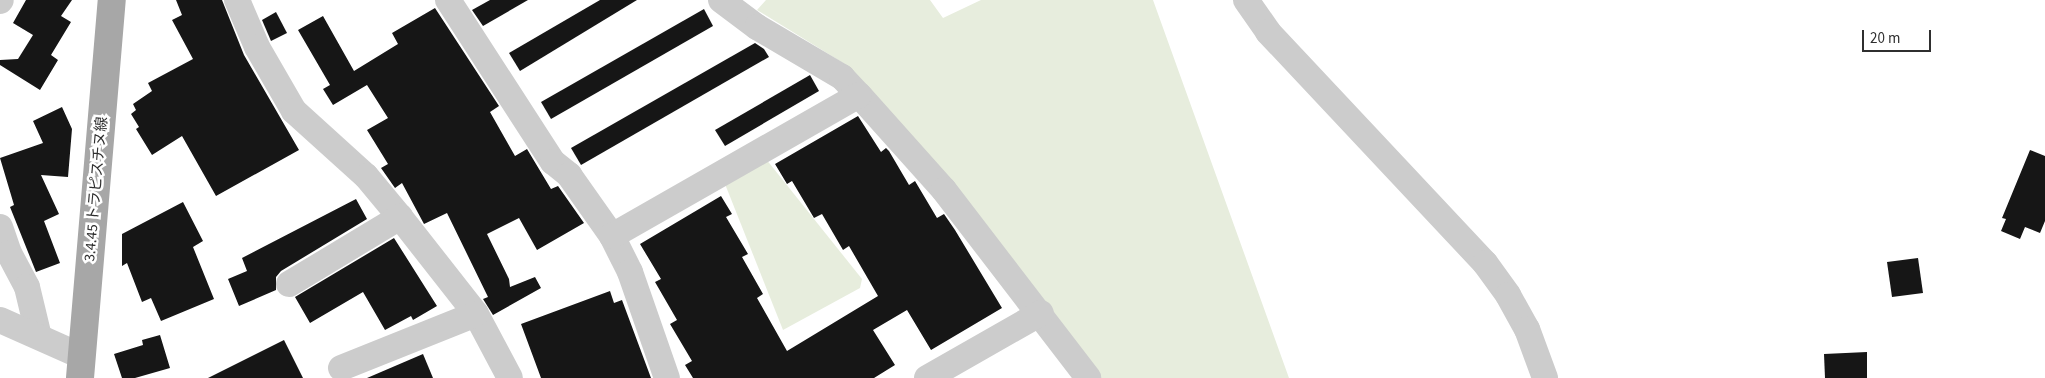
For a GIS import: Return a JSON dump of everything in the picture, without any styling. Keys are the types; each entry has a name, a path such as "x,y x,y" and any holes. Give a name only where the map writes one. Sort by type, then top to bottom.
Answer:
{"main road":[{"name":"3.4.45 トラピスチヌ線","path":"81,367 112,0"}],"street":[{"path":"237,0 257,47 294,111 366,176 400,217 476,314 510,378"},
{"path":"448,0 553,162 569,176 612,236 630,272 667,378"},
{"path":"720,0 757,27 842,77 944,190 1041,314 1088,378"},
{"path":"1246,0 1268,32 1485,263 1508,295 1526,328 1545,378"},
{"path":"612,236 859,95"},
{"path":"289,284 400,217"},
{"path":"0,227 9,254 27,287 39,337"},
{"path":"341,368 476,314"},
{"path":"927,378 1041,314"},
{"path":"0,320 39,337 81,367"}],"green space":[{"path":"766,0 930,0 943,18 981,0 1153,0 1289,378 1101,378 848,66 757,10"},
{"path":"766,159 862,279 860,288 783,330 725,184"}],"building":[{"path":"26,0 72,0 61,16 71,22 51,55 58,60 40,90 0,65 0,60 18,59 33,35 13,23"},
{"path":"176,0 222,0 244,55 299,150 216,196 182,136 152,155 136,129 139,127 131,114 136,110 133,104 152,91 148,83 193,59 172,20 182,15"},
{"path":"490,0 528,0 483,26 472,10"},
{"path":"600,0 637,0 520,71 509,53"},
{"path":"435,8 499,106 490,112 515,156 527,149 551,189 558,186 584,223 537,250 519,218 487,234 509,279 510,287 535,277 541,288 493,315 483,299 488,297 447,213 424,224 402,183 395,188 381,168 388,164 367,130 388,118 367,85 333,105 323,89 330,85 298,30 323,16 354,71 398,44 392,33"},
{"path":"704,9 713,26 551,119 541,102"},
{"path":"276,12 287,33 271,41 262,20"},
{"path":"755,43 764,49 769,57 581,165 571,148"},
{"path":"810,75 819,91 725,146 715,130"},
{"path":"62,107 72,129 68,177 41,175 59,214 44,221 60,263 36,272 10,207 14,205 0,158 43,143 33,121"},
{"path":"858,116 881,152 886,148 889,151 909,185 915,181 937,218 944,214 1002,308 931,350 907,310 873,330 895,365 874,378 693,378 685,365 692,361 670,324 677,320 655,282 661,279 640,244 721,196 732,214 726,217 748,254 742,257 763,294 757,298 787,351 878,296 849,246 843,250 822,214 814,218 792,181 787,184 775,164"},
{"path":"2030,150 2045,156 2045,221 2040,233 2025,227 2020,239 2001,231 2006,219 2002,218"},
{"path":"356,199 367,219 281,271 276,277 276,290 239,306 228,279 247,271 242,258"},
{"path":"183,202 203,241 193,247 214,299 161,321 151,298 142,302 127,263 122,266 122,234"},
{"path":"394,238 437,306 413,320 411,316 385,330 363,292 310,323 295,297"},
{"path":"1918,258 1923,293 1892,297 1887,262"},
{"path":"610,291 614,303 622,300 651,378 541,378 521,324"},
{"path":"160,335 170,368 135,378 122,378 114,354 143,345 142,340"},
{"path":"284,340 303,378 208,378"},
{"path":"1867,352 1867,378 1825,378 1824,354"},
{"path":"423,354 433,378 367,378"}]}
